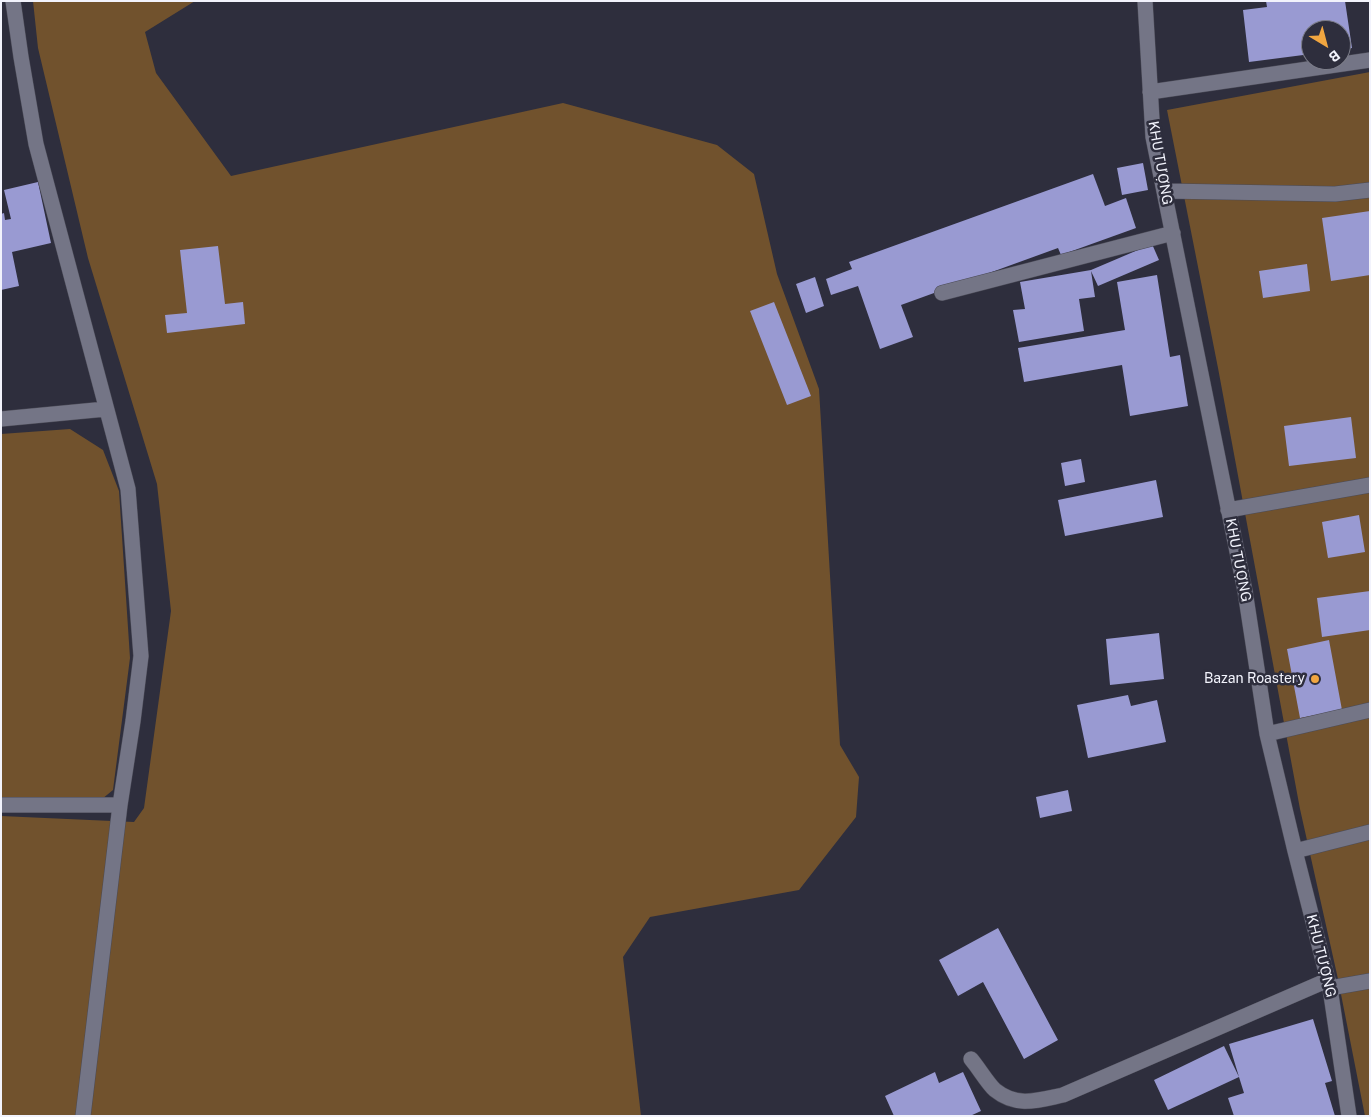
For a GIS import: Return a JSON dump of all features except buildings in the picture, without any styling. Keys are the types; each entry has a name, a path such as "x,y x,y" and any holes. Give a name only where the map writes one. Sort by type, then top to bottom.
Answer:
{"street":[{"path":"13,1 36,144 128,489 141,656 134,721 120,805 83,1116"},
{"name":"KHU TƯỢNG","path":"1145,1 1153,136 1246,591 1268,734 1294,851 1329,984 1349,1116"},
{"path":"1150,92 1370,60"},
{"path":"1164,191 1335,194 1370,190"},
{"path":"942,293 1173,233"},
{"path":"1,420 106,409"},
{"path":"1228,510 1370,485"},
{"path":"1268,734 1370,710"},
{"path":"1,805 120,805"},
{"path":"1294,851 1370,832"},
{"path":"971,1059 995,1090 1015,1101 1033,1102 1063,1095 1329,984 1370,981"}],"shaded area":[{"path":"33,1 195,1 145,32 156,73 231,176 563,103 717,145 754,174 777,274 819,389 840,745 859,777 856,817 799,890 650,917 623,957 641,1116 1,1116 1,816 134,822 144,808 171,611 157,484 88,258 38,48"},
{"path":"1370,72 1370,1116 1365,1116 1338,979 1300,809 1218,368 1167,110"},
{"path":"70,429 103,450 119,491 130,658 113,790 102,799 1,799 1,434"}],"place":[{"name":"Bazan Roastery","path":"1315,679"}]}
